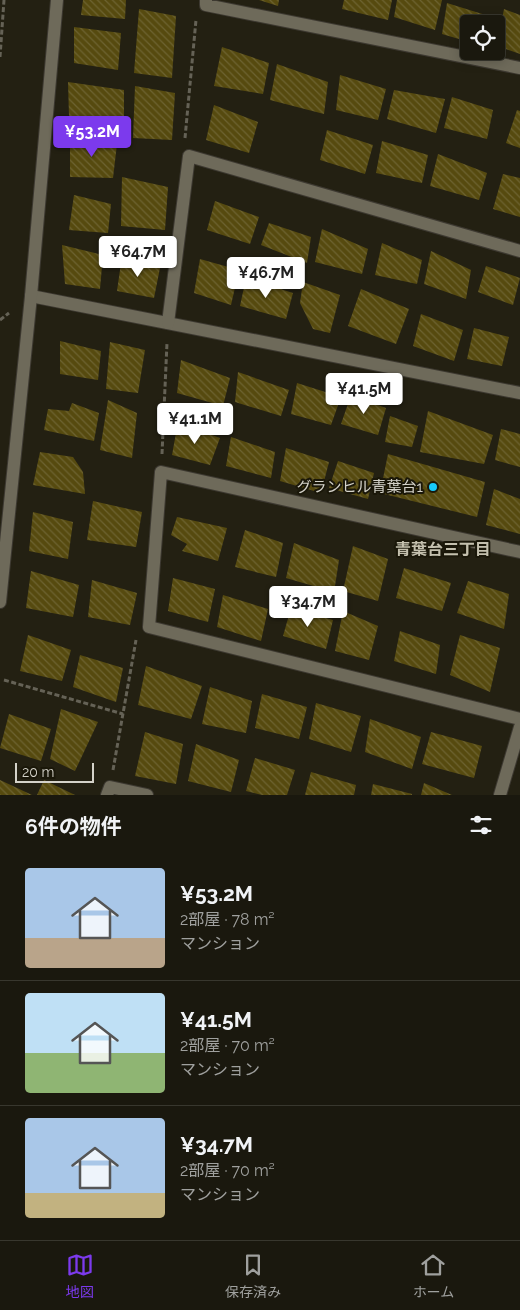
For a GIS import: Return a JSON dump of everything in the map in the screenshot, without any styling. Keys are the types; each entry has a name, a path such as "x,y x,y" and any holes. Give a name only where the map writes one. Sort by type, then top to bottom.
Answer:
{"street":[{"path":"0,602 31,296 57,0"},
{"path":"206,2 520,68"},
{"path":"168,323 189,156 520,251"},
{"path":"31,296 520,393"},
{"path":"520,552 161,472 150,627 520,719"},
{"path":"500,795 520,727"},
{"path":"108,791 148,795"}],"path":[{"path":"0,57 4,0"},
{"path":"189,156 185,134 197,15 206,2"},
{"path":"161,472 168,323"},
{"path":"108,791 136,640 150,627"},
{"path":"4,680 123,714"}],"building":[{"path":"83,0 126,0 125,19 81,15"},
{"path":"259,0 279,0 278,6"},
{"path":"344,0 392,0 388,20 342,9"},
{"path":"397,0 442,0 435,30 394,17"},
{"path":"447,3 486,15 460,15 460,39 442,34"},
{"path":"139,9 176,16 172,78 134,73"},
{"path":"504,9 520,15 520,54 505,49 505,15 503,15"},
{"path":"74,27 121,33 118,70 74,63"},
{"path":"222,47 269,63 263,94 214,86"},
{"path":"277,64 328,82 324,114 270,100"},
{"path":"340,75 386,89 378,120 336,110"},
{"path":"68,82 124,90 124,122 69,116"},
{"path":"135,86 175,93 172,140 133,138"},
{"path":"394,90 445,99 436,133 387,119"},
{"path":"452,97 493,110 487,139 444,128"},
{"path":"214,105 258,122 249,153 206,140"},
{"path":"517,110 520,111 520,148 506,143"},
{"path":"327,130 373,145 365,174 320,160"},
{"path":"70,134 117,144 113,178 70,177"},
{"path":"382,141 428,155 422,183 376,173"},
{"path":"438,154 487,173 479,200 430,186"},
{"path":"503,174 520,178 520,217 493,209"},
{"path":"122,177 168,187 165,230 121,226"},
{"path":"74,195 111,204 108,233 69,230"},
{"path":"215,201 259,217 250,244 207,230"},
{"path":"269,223 311,237 307,263 261,245"},
{"path":"322,229 368,249 362,274 315,262"},
{"path":"382,243 422,260 417,284 375,275"},
{"path":"62,245 103,255 100,289 65,284"},
{"path":"431,251 471,270 466,299 424,284"},
{"path":"122,256 160,268 154,298 117,291"},
{"path":"200,259 239,270 231,305 194,293"},
{"path":"486,266 520,278 513,305 478,292"},
{"path":"246,278 293,293 286,319 240,306"},
{"path":"303,282 340,295 330,333 313,329 300,303"},
{"path":"361,289 409,309 396,344 348,326"},
{"path":"421,314 463,330 454,361 413,346"},
{"path":"474,328 509,337 502,366 467,359"},
{"path":"60,341 101,351 98,380 60,374"},
{"path":"110,342 145,350 138,393 106,389"},
{"path":"181,360 230,378 223,406 177,393"},
{"path":"238,372 289,390 281,416 235,402"},
{"path":"297,383 341,397 331,425 291,414"},
{"path":"351,395 386,408 378,435 341,424"},
{"path":"108,400 137,413 132,458 100,450"},
{"path":"72,403 99,413 94,441 44,430 48,409 69,411"},
{"path":"428,411 493,435 484,464 420,452"},
{"path":"390,416 418,426 412,447 385,442"},
{"path":"178,422 220,438 210,465 172,455"},
{"path":"501,429 520,434 520,467 495,460"},
{"path":"231,437 275,452 271,478 226,466"},
{"path":"286,448 329,462 321,493 280,481"},
{"path":"40,452 73,457 83,472 85,494 33,485"},
{"name":"グランヒル青葉台1","path":"388,454 485,482 477,517 380,493"},
{"path":"338,461 374,473 368,499 329,488"},
{"path":"494,489 520,499 520,534 486,525"},
{"path":"93,501 142,512 136,547 87,540"},
{"path":"33,512 73,522 68,559 29,551"},
{"path":"177,517 227,528 218,561 182,551 187,544 171,535"},
{"path":"245,530 283,543 276,577 235,567"},
{"path":"294,543 339,560 334,592 286,578"},
{"path":"353,546 388,559 378,601 343,591"},
{"path":"404,568 451,583 442,611 396,598"},
{"path":"31,571 79,585 73,617 26,608"},
{"path":"173,578 215,589 208,622 168,611"},
{"path":"92,580 137,593 130,625 88,617"},
{"path":"468,581 509,594 504,629 457,613"},
{"path":"223,595 268,609 261,641 217,627"},
{"path":"291,608 333,620 326,649 283,636"},
{"path":"343,611 378,626 369,660 335,651"},
{"path":"400,631 440,645 436,674 394,661"},
{"path":"28,635 71,650 62,681 20,671"},
{"path":"460,635 500,648 490,692 450,675"},
{"path":"80,655 123,668 116,702 73,687"},
{"path":"146,666 202,686 191,719 138,705"},
{"path":"210,687 252,701 246,733 202,724"},
{"path":"262,694 307,707 299,739 255,728"},
{"path":"316,703 361,716 351,752 309,739"},
{"path":"61,709 98,722 75,771 50,759"},
{"path":"9,714 51,729 41,761 0,748"},
{"path":"370,719 421,737 412,769 365,752"},
{"path":"145,732 183,744 176,784 135,776"},
{"path":"431,732 482,746 474,778 422,764"},
{"path":"196,744 239,760 231,792 188,781"},
{"path":"255,758 295,770 287,795 262,795 246,791"},
{"path":"311,772 356,785 354,795 305,795"},
{"path":"0,780 32,795 0,795"},
{"path":"44,780 75,795 37,795"},
{"path":"424,783 452,795 421,795"},
{"path":"373,784 412,794 412,795 371,795"}],"place":[{"name":"グランヒル青葉台1","path":"433,487"}],"district":[{"name":"青葉台三丁目","path":"443,549"}]}
